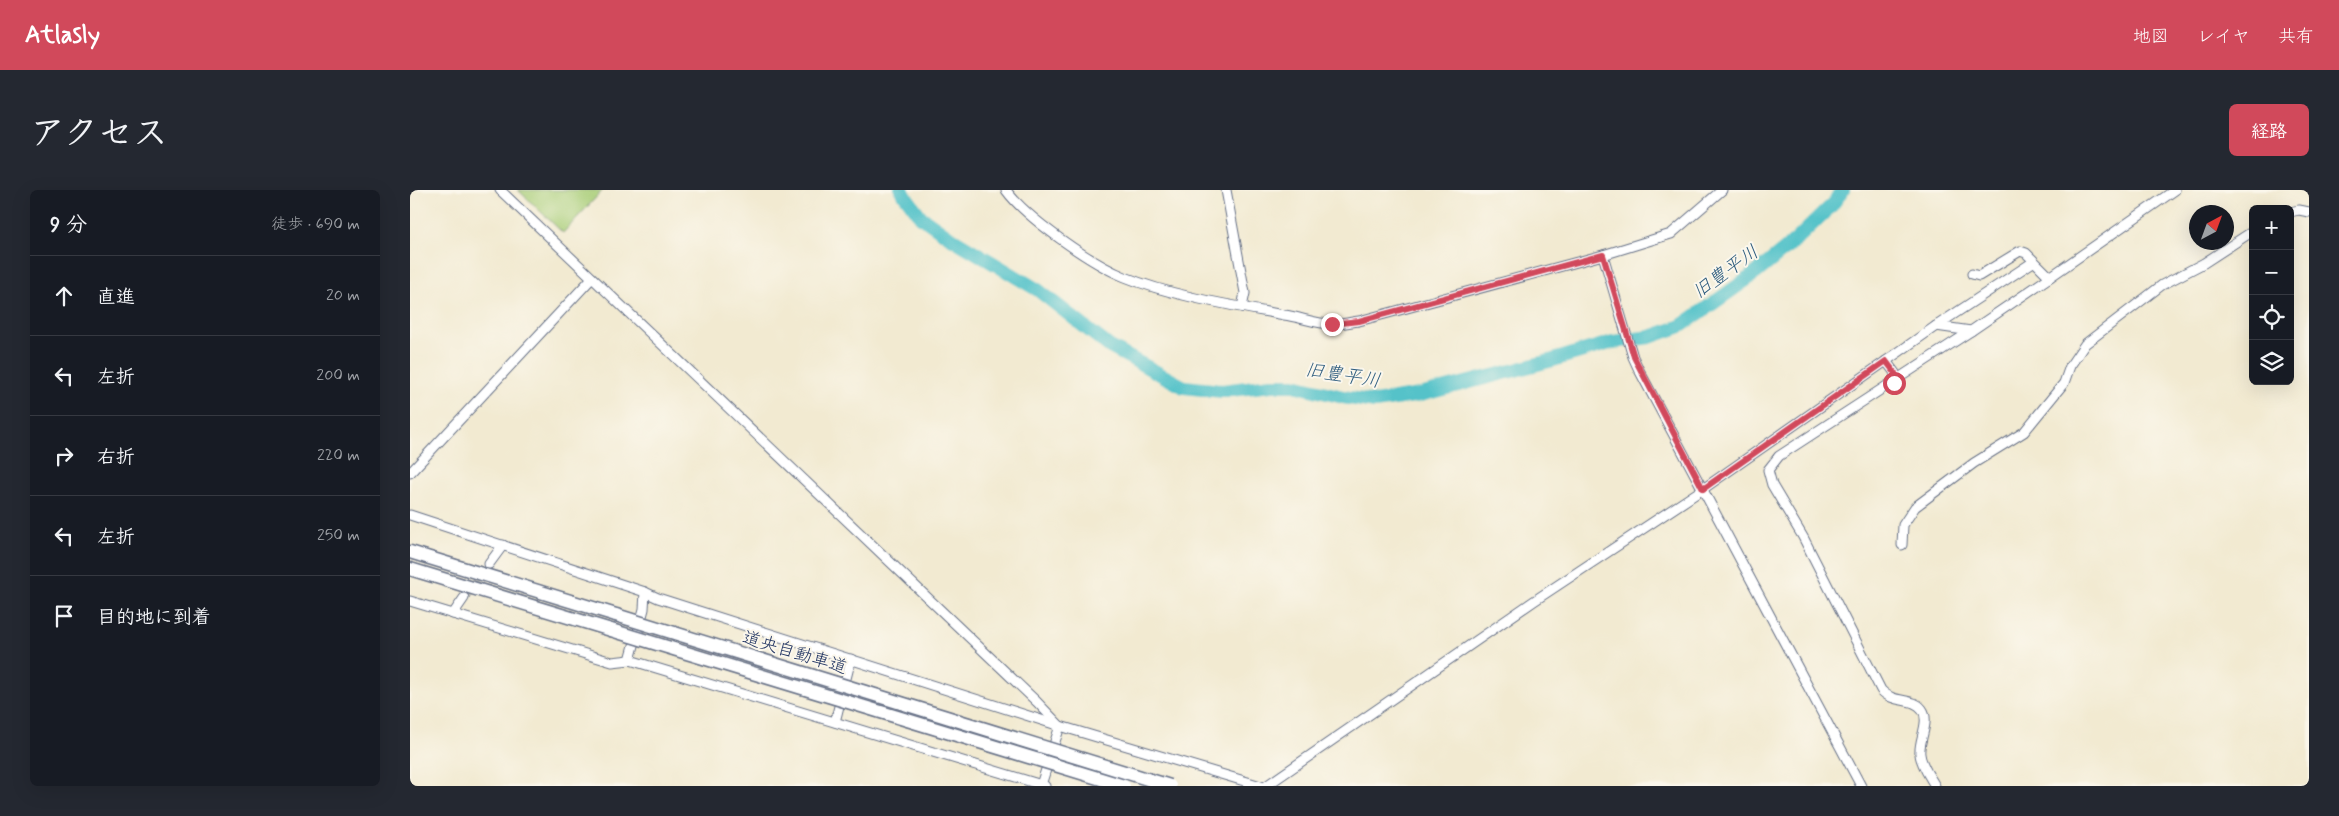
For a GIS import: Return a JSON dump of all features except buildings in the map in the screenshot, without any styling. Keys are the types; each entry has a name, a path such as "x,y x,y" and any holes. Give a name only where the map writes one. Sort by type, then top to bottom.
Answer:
{"highway":[{"name":"道央自動車道","path":"410,552 1170,786"},
{"name":"道央自動車道","path":"410,569 1124,786"}],"street":[{"path":"500,190 1038,702 1060,726"},
{"path":"1006,190 1012,198 1036,219 1096,264 1125,278 1242,307 1332,324 1359,321 1603,255 1671,234 1722,190"},
{"path":"1226,190 1245,293 1242,307"},
{"path":"1935,786 1920,755 1925,718 1924,712 1916,704 1893,699 1882,690 1803,537 1772,485 1768,470 1779,456 1894,383 2175,190"},
{"path":"2294,211 2309,212"},
{"path":"1902,545 1903,525 1914,507 1974,463 2024,432 2064,383 2070,366 2085,344 2162,285 2204,263 2249,234"},
{"path":"1972,274 1979,276 2016,252 2026,252 2050,277"},
{"path":"1603,255 1634,357 1861,786"},
{"path":"1266,786 1534,600 1703,489 1936,326 2034,262"},
{"path":"410,472 592,278"},
{"path":"1936,326 1971,331"},
{"path":"1886,361 1895,373 1894,383"},
{"path":"410,515 645,592 658,598 1060,726 1261,786"},
{"path":"489,564 503,546"},
{"path":"630,660 644,608 645,592"},
{"path":"453,614 464,598"},
{"path":"410,601 612,662 630,660 1043,785 1060,726"},
{"path":"834,722 851,659"}],"green space":[{"path":"518,190 603,190 563,233"}],"waterway":[{"name":"旧豊平川","path":"901,190 921,217 948,236 1038,290 1110,347 1184,387 1222,391 1271,385 1294,385 1343,397 1375,402 1420,395 1613,342 1650,337 1681,326 1756,273 1795,241 1831,206 1843,190"}],"tunnel":[{"path":"464,598 489,564"}],"route":[{"path":"1332,324 1359,321 1603,255 1639,370 1703,489 1886,361 1895,373 1896,379 1894,383"}]}
